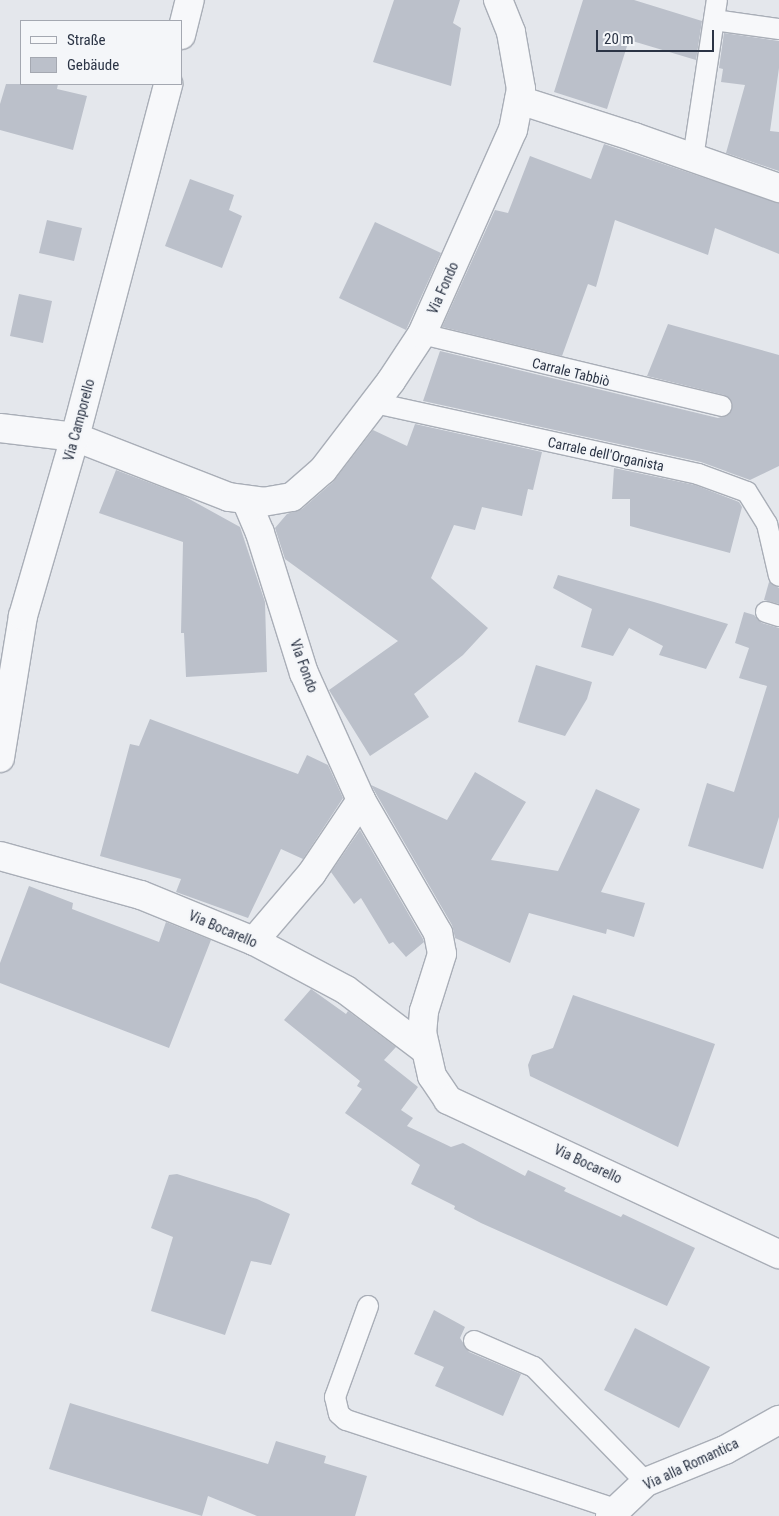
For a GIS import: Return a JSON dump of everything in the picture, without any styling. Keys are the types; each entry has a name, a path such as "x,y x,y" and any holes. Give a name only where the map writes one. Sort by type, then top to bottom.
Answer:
{"street":[{"path":"182,31 190,0"},
{"name":"Via Fondo","path":"0,428 75,437 173,478 229,497 262,502 292,498 323,470 375,403 422,334 513,130 521,89 514,48 498,0"},
{"name":"Via Camporello","path":"0,758 23,616 75,437 168,85"},
{"path":"519,100 779,188"},
{"name":"Via Fondo","path":"246,500 260,533 304,673 361,800 441,944 439,969 424,1011"},
{"path":"254,940 312,873 361,800"},
{"name":"Via Bocarello","path":"0,856 141,895 254,940 346,990 424,1049"},
{"name":"Via Bocarello","path":"424,1011 424,1049 432,1076 448,1100 779,1254"},
{"name":"Via alla Romantica","path":"612,1512 646,1482 726,1450 779,1420"}],"lane":[{"path":"693,158 717,0"},
{"path":"714,20 779,29"},
{"name":"Carrale Tabbiò","path":"422,334 721,406"},
{"name":"Carrale dell'Organista","path":"375,403 698,474 747,492 767,524 779,576"},
{"path":"368,1306 336,1397 339,1414 346,1420 612,1512"},
{"path":"474,1341 534,1367 646,1482"}],"building":[{"path":"394,0 460,0 453,23 461,28 451,86 373,62"},
{"path":"583,0 634,0 702,21 696,60 629,40 607,109 554,92"},
{"path":"724,33 779,41 779,68 770,131 779,132 779,171 726,153 745,85 721,82 723,69 719,68"},
{"path":"6,84 58,85 57,89 87,96 73,150 0,130 0,104"},
{"path":"604,144 779,203 779,254 715,228 708,255 615,220 596,287 588,284 562,356 442,327 495,210 508,213 530,156 591,179"},
{"path":"190,179 234,195 229,210 242,216 222,268 165,246"},
{"path":"47,220 82,228 74,261 39,253"},
{"path":"375,222 441,253 406,330 339,298"},
{"path":"19,294 52,301 43,343 10,336"},
{"path":"668,324 779,355 779,466 750,480 701,462 423,401 440,351 718,418 729,414 732,403 724,395 647,376"},
{"path":"415,424 542,452 533,490 528,489 522,516 482,507 475,530 454,525 431,578 488,628 463,655 414,694 429,717 370,756 329,690 398,641 285,559 275,528 287,514 302,509 333,482 373,430 407,446"},
{"path":"614,468 695,485 739,502 742,507 730,553 630,526 630,499 612,499"},
{"path":"116,470 182,495 240,527 265,602 267,672 186,677 184,633 181,633 183,542 99,513"},
{"path":"558,575 728,624 706,669 659,655 663,646 629,628 613,656 581,647 592,609 553,588"},
{"path":"769,582 779,588 779,604 764,600"},
{"path":"744,612 754,615 762,623 779,628 779,817 763,869 688,846 707,783 734,792 767,686 739,678 749,648 735,643"},
{"path":"536,665 592,682 587,699 565,736 518,722"},
{"path":"150,719 298,774 307,755 328,765 343,798 303,859 281,849 248,918 176,892 181,879 100,856 130,744 139,746"},
{"path":"475,772 526,802 491,860 558,871 596,789 640,809 601,892 645,903 634,937 607,929 606,934 529,913 510,963 455,938 452,925 371,785 447,820"},
{"path":"360,830 423,939 424,942 406,957 393,942 389,944 361,898 354,904 331,872"},
{"path":"29,886 73,903 72,909 159,942 166,922 211,940 169,1048 0,983 0,963"},
{"path":"311,989 346,1014 348,1011 396,1047 384,1060 418,1087 401,1110 413,1118 407,1126 451,1147 463,1143 525,1176 528,1170 566,1188 564,1191 621,1217 623,1214 695,1248 667,1306 481,1223 454,1209 455,1206 411,1184 420,1165 345,1113 362,1089 357,1086 360,1081 284,1020"},
{"path":"573,995 715,1044 678,1147 530,1076 528,1065 532,1055 553,1048"},
{"path":"177,1174 257,1199 290,1214 271,1265 251,1261 225,1335 151,1311 173,1237 151,1228 169,1175"},
{"path":"434,1310 465,1327 460,1338 469,1352 521,1374 503,1416 435,1386 444,1367 414,1354"},
{"path":"635,1328 710,1367 679,1428 604,1390"},
{"path":"70,1403 268,1464 276,1441 326,1456 324,1463 367,1476 355,1516 257,1516 208,1496 202,1516 49,1469"}]}
